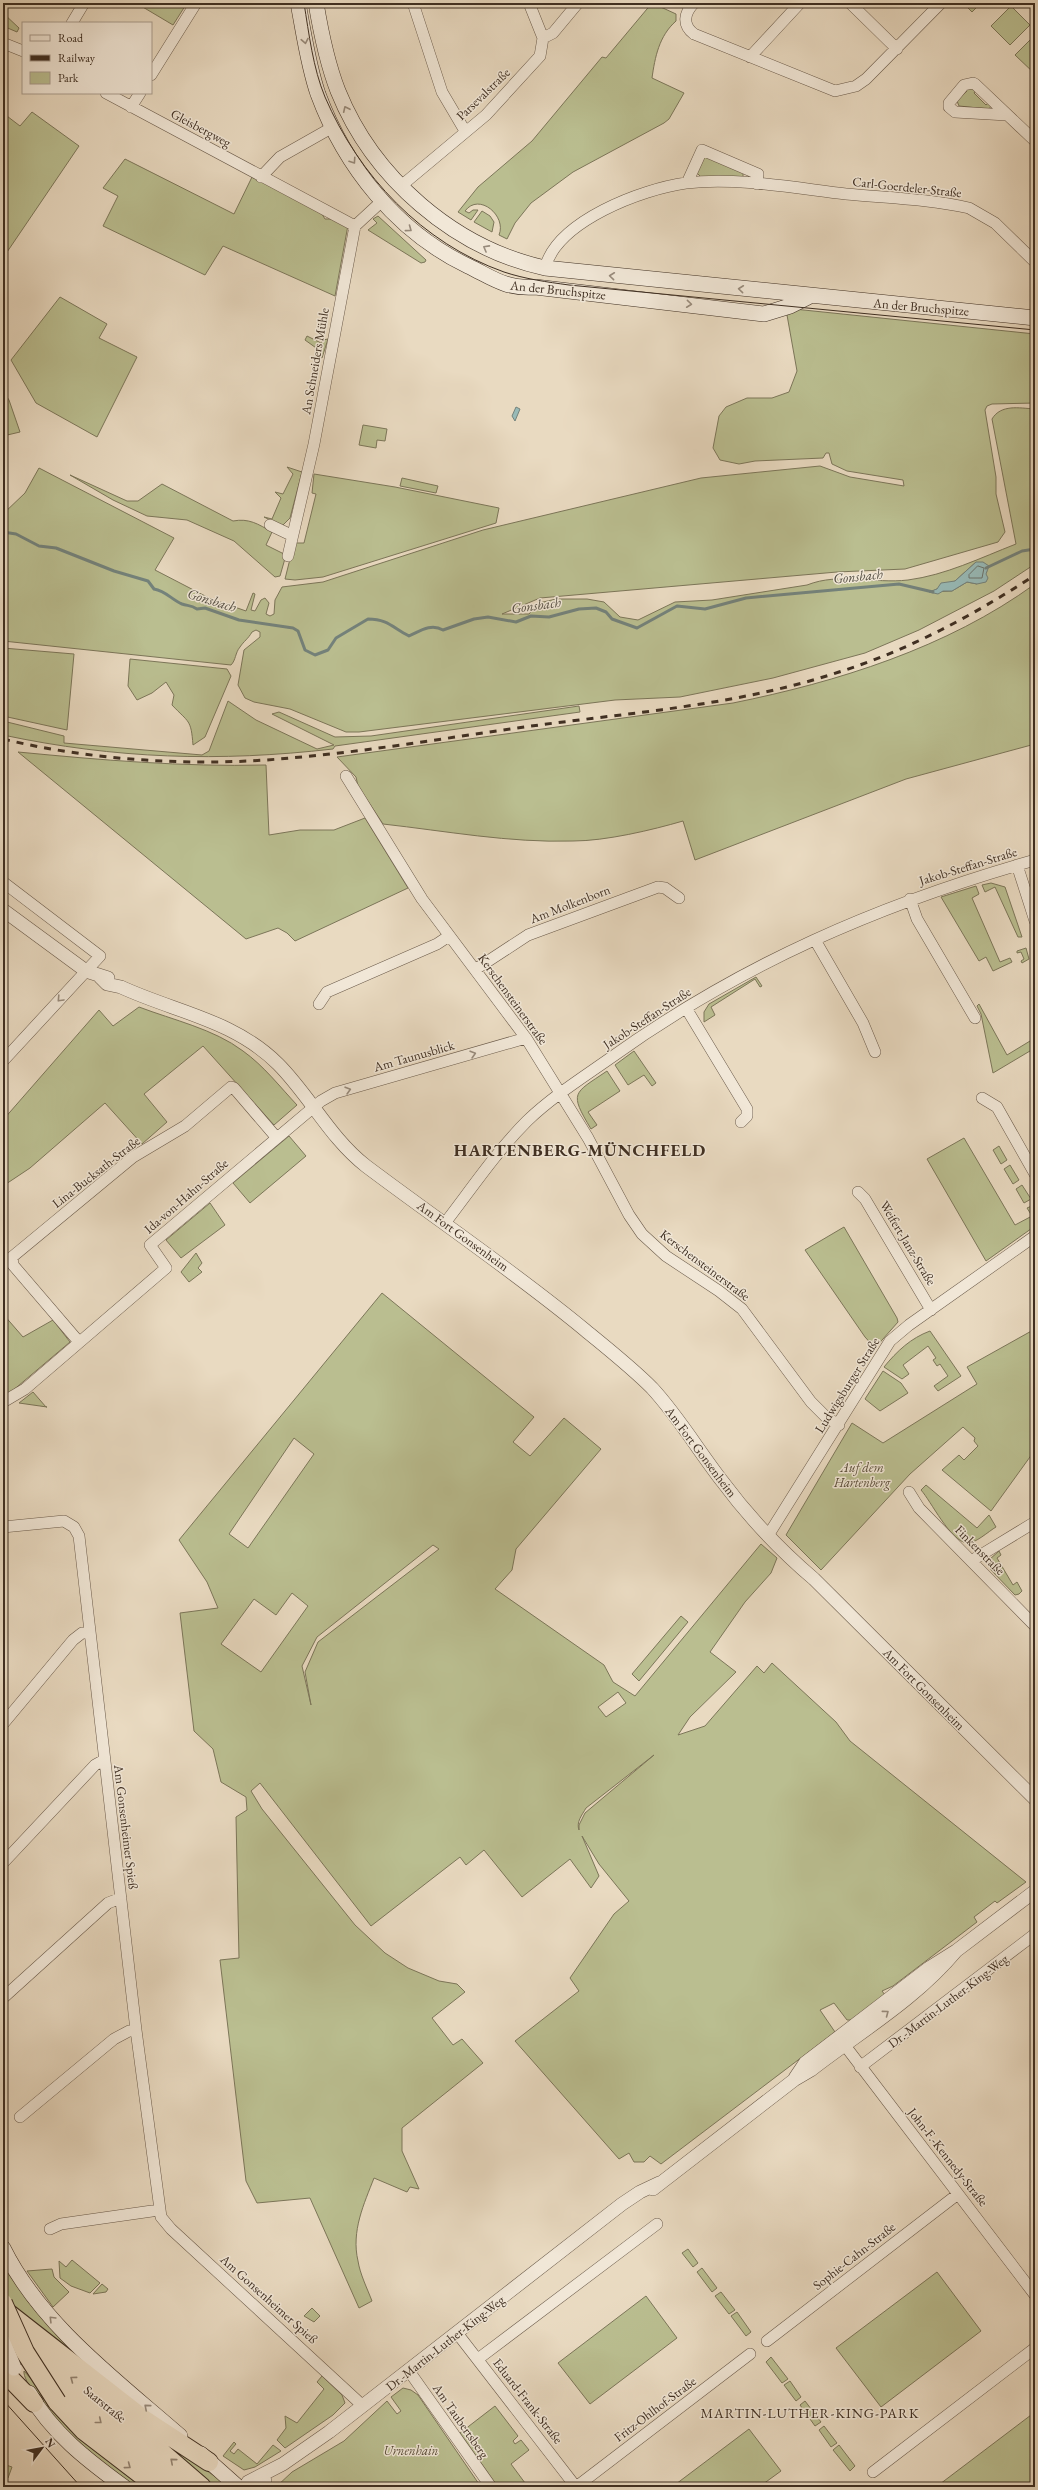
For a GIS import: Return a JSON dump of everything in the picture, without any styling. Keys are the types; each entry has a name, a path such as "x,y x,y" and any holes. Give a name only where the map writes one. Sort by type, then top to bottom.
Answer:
{"highway":[{"path":"3,2303 25,2352 57,2402 83,2430 157,2487"},
{"path":"3,2309 145,2420 209,2462"},
{"name":"Saarstraße","path":"3,2326 107,2405 202,2487"},
{"name":"Saarstraße","path":"3,2342 180,2487"},
{"path":"8,2370 34,2403"}],"main road":[{"name":"An der Bruchspitze","path":"298,3 309,61 318,94 333,127 350,158 382,201 402,224 441,251 513,288 535,287 764,314 790,306 808,297"},
{"name":"An der Bruchspitze","path":"316,3 329,65 348,113 376,158 400,186 424,208 459,233 513,260 545,268 808,297 1035,318"},
{"path":"763,292 770,300 769,308 764,314"},
{"path":"3,2248 15,2270 48,2315 113,2377 238,2487"},
{"path":"3,2342 8,2370"},
{"path":"34,2403 72,2446 124,2487"}],"street":[{"path":"73,22 84,3"},
{"path":"152,73 196,3"},
{"path":"413,3 442,92 465,131"},
{"path":"529,3 543,38 553,33 578,3"},
{"path":"694,3 686,15 687,26 694,34 835,91 856,86 866,79 942,3"},
{"path":"750,57 800,3"},
{"path":"850,3 896,49"},
{"name":"Parsevalstraße","path":"400,186 512,89 540,56 543,38"},
{"path":"3,42 22,51"},
{"path":"1007,115 955,112 949,107 949,103 958,90 970,82 1007,115 1035,141"},
{"name":"Gleisbergweg","path":"108,94 355,226"},
{"path":"131,107 139,94"},
{"path":"261,176 280,156 333,127"},
{"path":"687,183 702,150 758,174 757,184"},
{"name":"Carl-Goerdeler-Straße","path":"545,268 548,257 581,224 626,199 650,191 687,183 757,184 969,208 995,223 1035,262"},
{"path":"355,226 382,201"},
{"name":"An Schneiders Mühle","path":"288,556 291,535 314,444 355,226"},
{"path":"270,525 291,535"},
{"name":"Kerschensteinerstraße","path":"346,776 422,899 449,936 476,969 526,1038 642,1234 666,1256 719,1291 742,1309 814,1405 826,1417 839,1425"},
{"name":"Jakob-Steffan-Straße","path":"445,1223 498,1152 529,1120 560,1094 644,1033 726,983 798,946 815,940 866,916 910,899 1035,860"},
{"path":"1017,865 1035,921"},
{"path":"3,882 100,956 3,1061"},
{"name":"Am Molkenborn","path":"476,969 528,935 658,887 665,888 679,898"},
{"name":"Jakob-Steffan-Straße","path":"910,899 917,920 975,1018"},
{"name":"Am Fort Gonsenheim","path":"3,910 86,971 100,977 107,984 121,987 230,1028 278,1064 336,1136 363,1163 536,1289 638,1374 670,1410 730,1492 787,1556 814,1579 1035,1799"},
{"path":"319,1004 327,992 437,944 449,936"},
{"path":"815,940 863,1023 874,1052"},
{"path":"686,1008 748,1109 747,1116 741,1122"},
{"name":"Am Taunusblick","path":"313,1107 335,1093 526,1038"},
{"name":"Lina-Bucksath-Straße","path":"79,1342 13,1265 12,1257 133,1157 185,1126 231,1087 234,1088 276,1137"},
{"path":"982,1098 997,1107 1035,1174"},
{"name":"Ida-von-Hahn-Straße","path":"3,1402 25,1389 166,1268 150,1245 313,1107"},
{"name":"Weifert-Janz-Straße","path":"858,1192 865,1199 931,1310"},
{"name":"Ludwigsburger Straße","path":"769,1534 839,1425 890,1341 1035,1236"},
{"name":"Finkenstraße","path":"909,1492 919,1508 1035,1626"},
{"name":"Am Gonsenheimer Spieß","path":"3,1527 60,1521 74,1527 79,1536 136,2030 161,2217 171,2229 363,2406"},
{"path":"971,1561 1035,1522"},
{"path":"3,1724 73,1640 82,1632 89,1632"},
{"name":"Am Gonsenheimer Spieß","path":"3,1863 96,1765 104,1760"},
{"name":"Dr.-Martin-Luther-King-Weg","path":"262,2485 284,2464 409,2371 604,2220 622,2212 794,2080 811,2070 841,2041 934,1976 956,1951 1035,1891"},
{"name":"Am Gonsenheimer Spieß","path":"3,1998 108,1903 121,1898"},
{"name":"Dr.-Martin-Luther-King-Weg","path":"860,2067 1035,1934"},
{"path":"20,2117 114,2039 129,2031 136,2030"},
{"name":"John-F.-Kennedy-Straße","path":"841,2041 1035,2295"},
{"name":"Sophie-Cahn-Straße","path":"767,2341 958,2194"},
{"path":"50,2229 61,2224 159,2210"},
{"path":"478,2359 657,2224"},
{"name":"Eduard-Frank-Straße","path":"457,2333 576,2487"},
{"path":"873,2472 1035,2348"},
{"name":"Fritz-Ohlhof-Straße","path":"576,2487 750,2354"},
{"name":"Am Taubertsberg","path":"409,2371 491,2487"},
{"name":"Dr.-Martin-Luther-King-Weg","path":"245,2487 248,2482 261,2474 284,2464"}],"green space":[{"path":"136,3 187,3 173,25"},
{"path":"652,3 676,14 676,21 666,33 659,47 652,78 684,93 669,119 573,172 531,203 515,223 507,239 499,235 499,221 495,214 484,205 477,204 471,206 465,211 469,213 473,210 478,210 471,220 458,212 478,187 532,141 602,57 606,58"},
{"path":"963,3 981,3 972,12"},
{"path":"1011,6 1030,25 1010,45 991,26"},
{"path":"3,13 19,28 17,32 3,26"},
{"path":"1035,35 1035,74 1015,55"},
{"path":"970,87 976,90 974,93 986,105 989,102 991,106 989,109 959,106 957,101 967,91 964,88"},
{"path":"32,112 79,146 3,258 3,113 20,126"},
{"path":"704,156 743,172 743,178 701,177 697,173"},
{"path":"125,159 234,214 252,177 320,211 325,219 335,219 348,225 335,296 223,246 205,275 103,226 118,196 103,188"},
{"path":"482,211 490,216 494,222 492,232 474,222"},
{"path":"378,216 426,260 425,262 421,263 368,230 377,223 373,219"},
{"path":"60,297 107,324 99,338 137,357 97,437 36,403 11,360"},
{"path":"794,309 1035,334 1035,403 992,404 987,406 985,410 996,477 996,494 1005,532 998,542 905,569 837,572 540,598 502,614 529,614 539,603 556,599 587,599 604,602 620,617 638,620 675,602 712,600 807,585 832,579 895,581 922,578 949,570 1016,544 992,419 1000,411 1011,408 1035,409 1035,564 994,591 919,630 865,653 773,678 680,697 615,700 359,732 346,732 290,709 254,702 245,698 238,685 244,650 260,637 260,632 256,630 252,632 240,647 231,665 3,641 3,514 25,493 39,468 174,538 155,570 209,598 246,611 253,593 255,594 251,610 255,611 261,600 265,598 269,603 266,614 270,616 274,614 275,600 282,587 323,582 483,530 701,478 820,466 850,477 904,486 903,480 847,471 832,464 829,453 826,453 823,458 755,461 739,464 720,460 713,448 719,416 726,407 747,398 772,398 789,392 797,371 787,312","holes":["976,562 987,571 977,584 967,582 952,591 930,592 955,581"]},
{"path":"307,336 321,343 323,340 328,339 322,358 317,355 319,350 305,340"},
{"path":"3,391 9,400 20,432 3,436"},
{"path":"363,425 387,429 385,441 377,440 376,448 359,445"},
{"path":"287,467 302,472 290,518 282,526 264,517 272,519 281,498 275,492 283,494 293,474"},
{"path":"314,474 395,487 499,508 496,523 323,577 295,580 285,579 294,543 304,543 316,494 312,493"},
{"path":"70,475 127,501 138,501 162,484 233,521 244,520 258,524 272,532 266,545 286,555 280,576 275,577 234,541 187,520 147,516 113,500"},
{"path":"402,478 438,486 436,493 400,486"},
{"path":"1035,584 1035,744 906,779 695,860 683,821 614,837 586,841 549,841 501,838 383,824 358,786 356,777 337,757 733,703 812,685 890,660 928,644 965,627 1001,607"},
{"path":"3,648 74,654 67,730 3,716"},
{"path":"130,659 227,669 231,676 205,737 193,745 190,726 186,719 172,705 174,695 166,682 152,693 137,700 128,686"},
{"path":"228,701 256,720 317,749 334,745 272,714 279,712 335,737 371,736 579,706 580,712 335,746 333,749 249,756 208,757 127,753 86,749 3,735 3,721 64,736 64,743 202,755 209,751"},
{"path":"18,752 173,764 266,765 269,835 300,830 334,830 365,818 408,888 295,941 287,933 278,928 246,939"},
{"path":"991,883 1005,887 1022,937 1018,937 995,887 985,892 982,885"},
{"path":"976,886 979,894 972,898 1000,962 1010,958 1012,962 993,971 986,957 979,961 941,897"},
{"path":"1026,948 1029,959 1022,963 1021,961 1024,959 1021,952 1017,953 1017,951"},
{"path":"756,977 762,986 760,987 755,979 711,1007 715,1015 704,1022 704,1012 709,1004"},
{"path":"979,1004 1007,1055 1035,1038 1035,1048 993,1073 981,1014 977,1006"},
{"path":"139,1007 206,1031 232,1043 258,1063 297,1105 274,1125 203,1046 144,1094 167,1122 142,1144 105,1103 30,1168 3,1186 3,1120 99,1010 113,1026"},
{"path":"634,1051 656,1083 652,1086 644,1075 628,1085 615,1065"},
{"path":"607,1071 620,1091 588,1112 597,1125 591,1129 579,1108 577,1100 578,1095 587,1085"},
{"path":"289,1136 306,1156 250,1203 233,1183"},
{"path":"964,1138 1015,1225 1032,1216 1027,1208 1034,1205 1035,1207 1035,1226 986,1261 927,1159"},
{"path":"999,1146 1007,1160 1001,1164 993,1150"},
{"path":"1010,1165 1019,1180 1013,1184 1004,1169"},
{"path":"1022,1185 1031,1199 1024,1203 1016,1189"},
{"path":"210,1203 225,1225 181,1258 166,1240"},
{"path":"844,1227 897,1318 898,1322 875,1348 865,1337 805,1250"},
{"path":"196,1253 202,1263 198,1268 202,1272 189,1282 181,1272"},
{"path":"382,1293 534,1417 513,1442 530,1456 564,1418 601,1449 516,1549 512,1570 495,1589 604,1665 613,1682 635,1696 761,1544 777,1558 771,1573 745,1602 710,1652 736,1672 690,1717 678,1735 705,1726 757,1666 764,1673 772,1663 836,1722 850,1741 1026,1882 997,1903 995,1901 974,1917 977,1922 893,1986 882,1991 885,1995 851,2020 847,2020 834,2003 820,2010 835,2032 661,2164 650,2156 644,2162 634,2162 629,2153 619,2159 515,2041 579,1991 570,1978 614,1914 629,1901 599,1864 582,1836 599,1876 591,1888 570,1859 522,1897 484,1850 466,1865 460,1857 371,1926 260,1783 251,1791 262,1809 355,1925 385,1953 408,1968 439,1981 457,1984 465,1992 432,2018 453,2045 462,2039 483,2063 402,2128 402,2151 419,2189 410,2187 407,2192 374,2178 357,2228 356,2239 356,2250 359,2266 372,2301 359,2308 310,2198 257,2203 246,2181 220,1960 239,1958 236,1817 247,1810 246,1797 221,1782 213,1749 194,1731 180,1613 218,1608 207,1582 179,1540","holes":["294,1438 314,1454 248,1548 229,1534","433,1545 439,1549 318,1642 305,1672 311,1705 302,1666 317,1637","292,1593 308,1606 261,1672 221,1644 254,1599 276,1615","618,1692 626,1703 606,1717 598,1707","654,1755 585,1813 579,1825 579,1830 578,1827 581,1816 586,1808"]},
{"path":"3,1314 23,1337 53,1320 70,1342 11,1392 3,1395"},
{"name":"Auf dem Hartenberg","path":"1035,1329 1035,1450 991,1511 942,1470 959,1455 964,1460 978,1446 974,1441 975,1438 963,1427 910,1474 821,1570 786,1535 852,1423 883,1443 977,1384 967,1367"},
{"path":"930,1331 961,1376 938,1391 934,1386 948,1376 940,1364 937,1366 933,1360 936,1358 928,1346 903,1365 909,1374 902,1379 884,1367 905,1346 917,1337"},
{"path":"883,1371 901,1383 908,1393 880,1411 865,1399"},
{"path":"33,1392 46,1407 19,1403"},
{"path":"926,1485 977,1528 989,1515 996,1527 970,1543 961,1541 941,1520 921,1490"},
{"path":"999,1551 1001,1555 997,1558 1013,1585 1017,1582 1022,1591 1019,1594 1015,1595 991,1570 990,1559"},
{"path":"681,1616 688,1622 639,1681 632,1674"},
{"path":"688,2249 698,2263 693,2267 682,2253"},
{"path":"3,2256 87,2364 8,2305 3,2290"},
{"path":"72,2260 100,2283 90,2293 71,2286 60,2278 59,2261 66,2267"},
{"path":"702,2268 717,2288 712,2292 697,2272"},
{"path":"52,2269 54,2277 69,2292 53,2307 27,2271"},
{"path":"937,2272 981,2331 881,2407 836,2348"},
{"path":"102,2284 108,2289 106,2292 93,2294"},
{"path":"721,2292 735,2310 729,2314 715,2296"},
{"path":"646,2296 677,2338 590,2404 558,2363"},
{"path":"312,2308 320,2316 314,2322 304,2316"},
{"path":"737,2312 751,2332 746,2336 731,2316"},
{"path":"771,2357 788,2379 782,2383 766,2362"},
{"path":"24,2371 94,2449 145,2487 133,2487 122,2481 88,2452 37,2396 27,2381"},
{"path":"322,2376 342,2395 345,2403 333,2415 285,2448 277,2440 286,2428 285,2416 297,2423 324,2389 317,2382"},
{"path":"790,2381 801,2397 796,2401 784,2385"},
{"name":"Urnenhain","path":"403,2388 411,2390 418,2395 481,2487 276,2487 292,2472 344,2441 387,2401 397,2414 401,2411 391,2397"},
{"path":"805,2401 821,2422 815,2426 800,2405"},
{"path":"495,2406 518,2436 513,2441 515,2444 521,2440 529,2450 511,2464 528,2487 498,2487 460,2433"},
{"path":"1035,2412 1035,2487 943,2487 940,2484"},
{"path":"824,2426 837,2443 831,2447 819,2430"},
{"path":"749,2429 781,2471 759,2487 672,2487"},
{"path":"149,2431 226,2484 215,2487"},
{"path":"234,2442 236,2444 230,2451 234,2454 238,2449 257,2464 273,2445 281,2451 255,2467 244,2470 223,2456"},
{"path":"839,2445 855,2466 850,2471 833,2450"},
{"path":"3,2464 12,2467 8,2478 3,2477"}],"water":[{"path":"516,407 520,409 515,421 512,416"},
{"path":"976,562 983,562 989,566 986,574 988,578 986,582 977,584 967,582 952,591 943,591 938,594 929,592 937,589 941,583 955,581"}],"waterway":[{"name":"Gonsbach","path":"3,532 16,534 39,546 56,548 114,571 148,581 154,589 182,604 197,609 205,608 239,620 293,628 298,631 305,650 315,655 328,650 336,638 368,619 386,622 409,636 426,628 434,627 443,630 474,619 488,617 516,622 531,616 549,617 579,609 596,608 606,612 612,619 637,628 677,606 705,609 746,598 899,584 933,592"},
{"name":"Gonsbach","path":"986,568 1022,551 1035,549"}],"tram line":[{"path":"304,3 312,51 321,86 339,126 356,154 396,203 420,225 446,244 474,259 504,272 536,280 569,285 1035,330"},
{"path":"3,2400 81,2487"}],"railway":[{"path":"3,739 73,753 109,757 182,762 255,761 352,751 690,706 766,692 803,683 865,663 891,653 940,630 988,604 1035,575"}],"district":[{"name":"HARTENBERG-MÜNCHFELD","path":"580,1150"},
{"name":"MARTIN-LUTHER-KING-PARK","path":"810,2413"}]}
